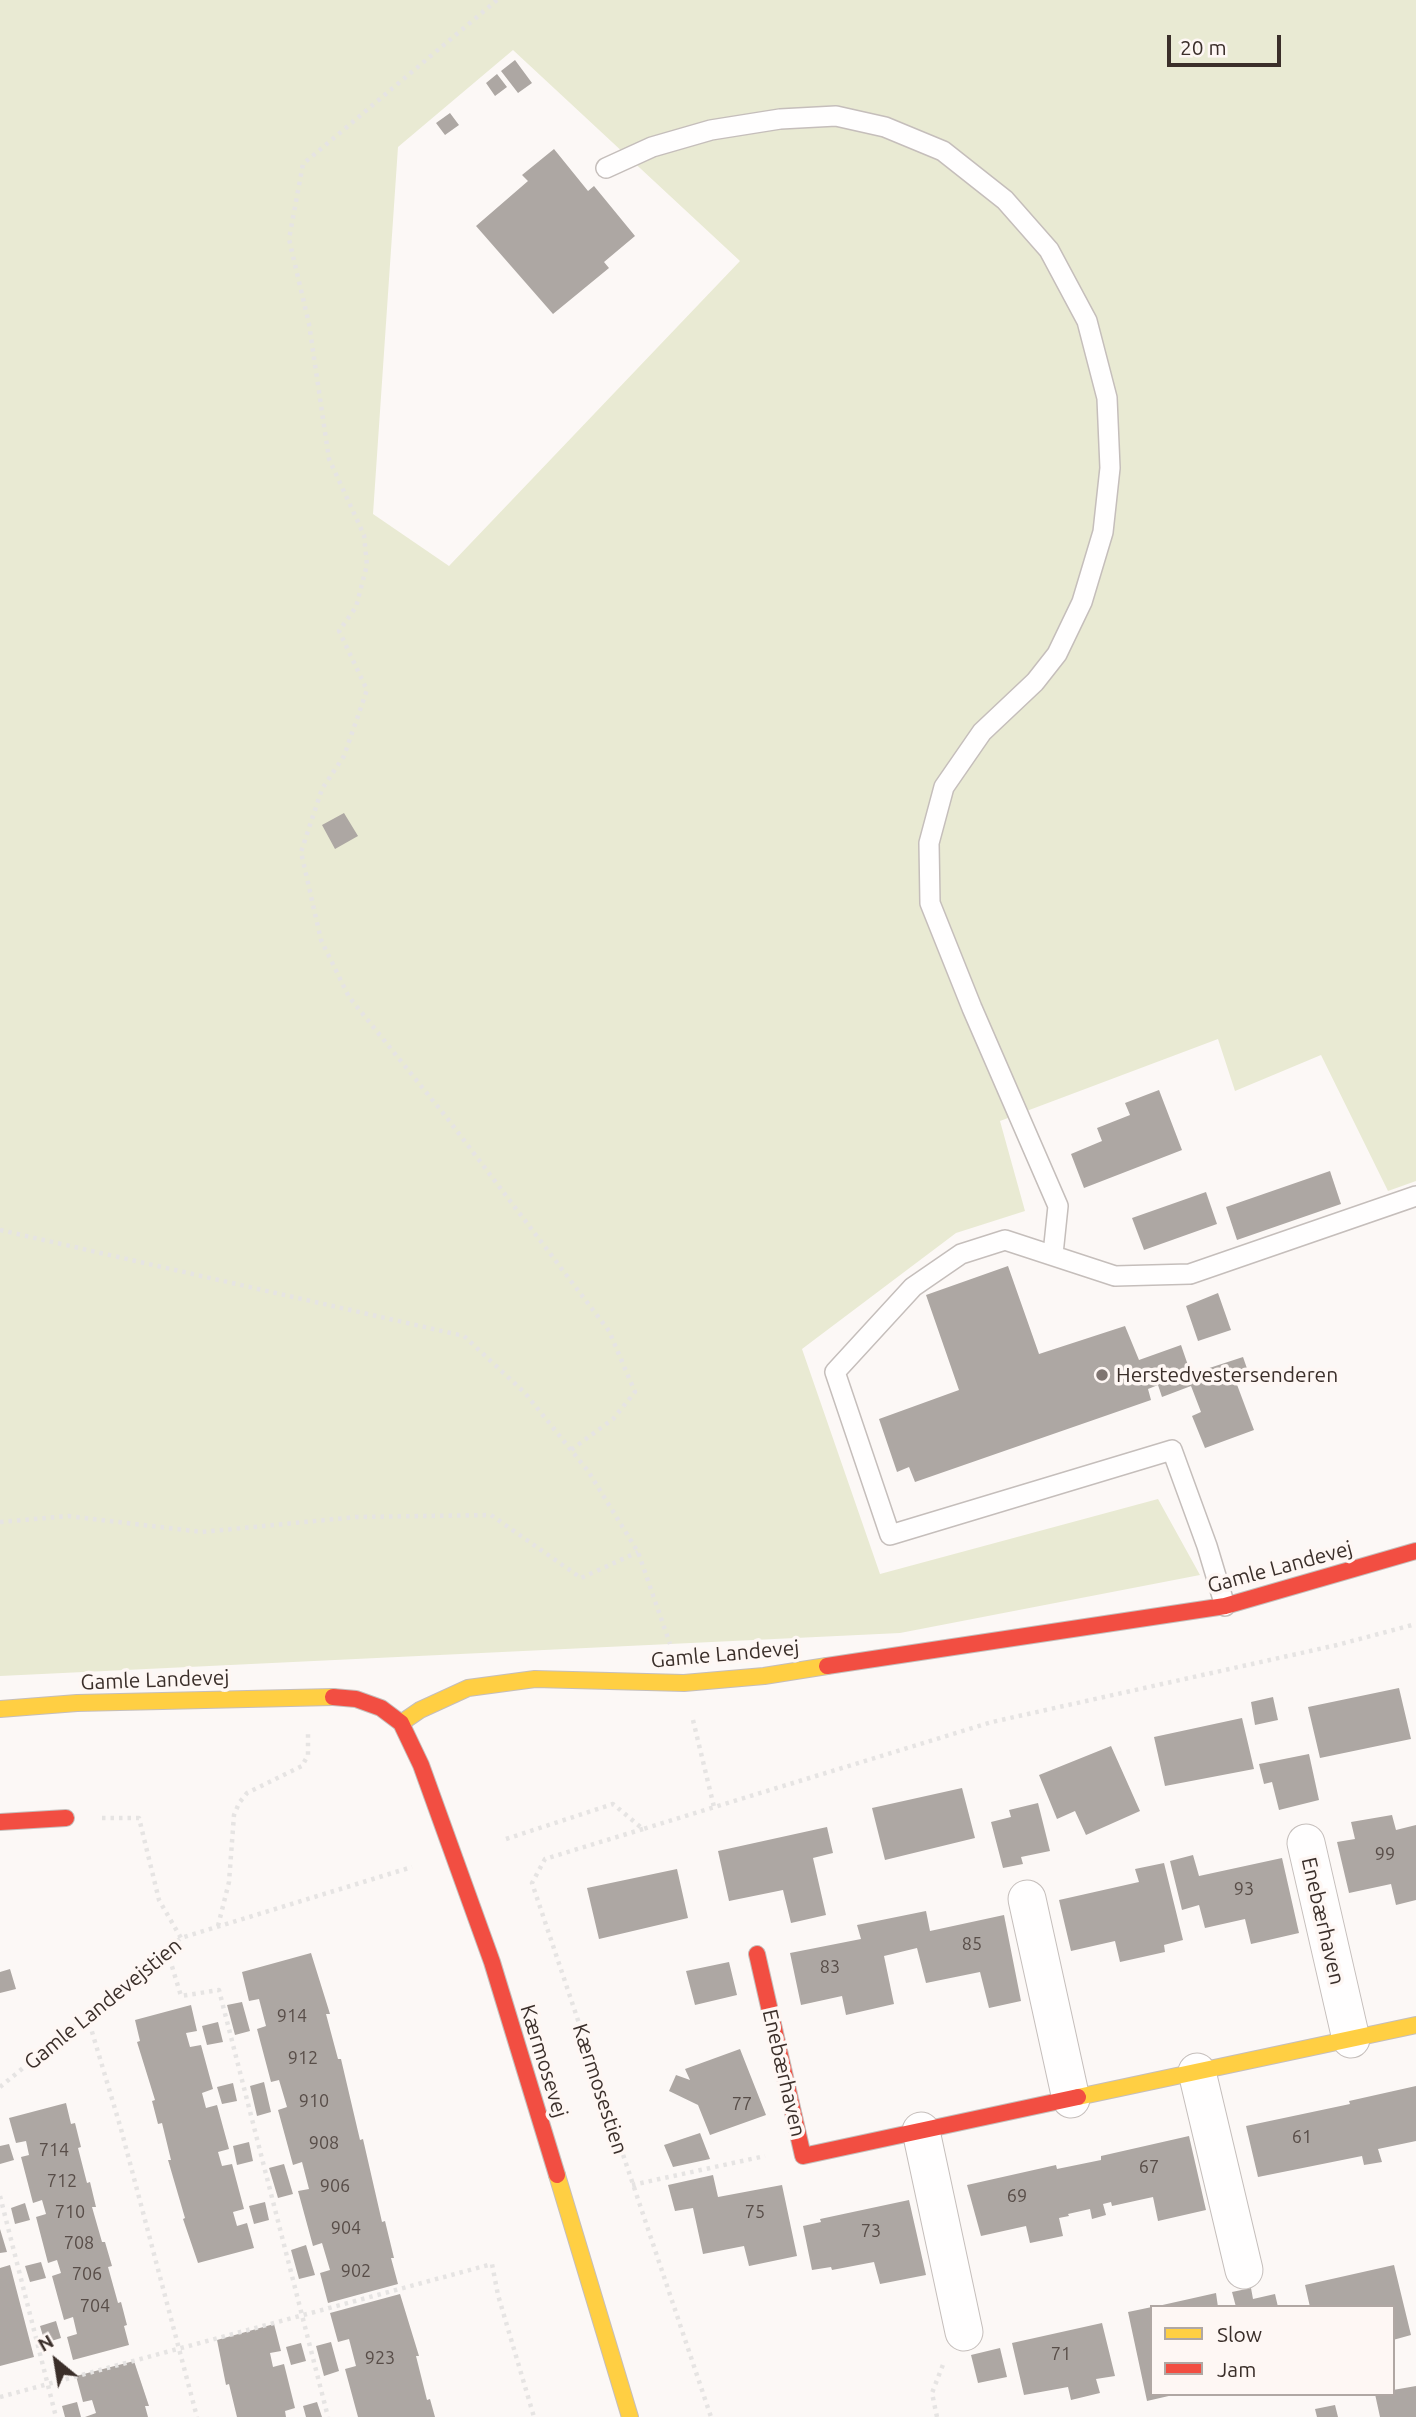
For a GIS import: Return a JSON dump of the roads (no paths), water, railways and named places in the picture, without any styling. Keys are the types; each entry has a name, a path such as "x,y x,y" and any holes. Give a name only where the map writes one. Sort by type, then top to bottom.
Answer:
{"street":[{"name":"Gamle Landevej","path":"0,1709 77,1703 307,1696 356,1699 381,1708 401,1723 421,1710 468,1688 501,1682 535,1679 684,1683 778,1674 1226,1606 1416,1551"},
{"name":"Kærmosevej","path":"401,1723 421,1765 492,1962 630,2417"},
{"path":"0,1822 66,1818"},
{"name":"Enebærhaven","path":"1306,1843 1351,2039"},
{"path":"1027,1899 1071,2099"},
{"name":"Enebærhaven","path":"757,1954 803,2156 1416,2025"},
{"path":"1197,2072 1244,2270"},
{"path":"921,2131 964,2332"}],"lane":[{"path":"606,168 652,148 699,134 780,118 836,116 885,127 943,151 1005,200 1049,250 1087,321 1107,398 1110,468 1103,532 1089,579 1082,602 1057,654 1035,682 982,732 944,787 929,843 930,903 972,1008 1058,1206 1053,1254"},
{"path":"1226,1606 1172,1450 890,1535 835,1372 913,1287 961,1254 1005,1240 1115,1276 1191,1274 1416,1196"}],"place":[{"name":"Herstedvestersenderen","path":"1102,1375"}]}
